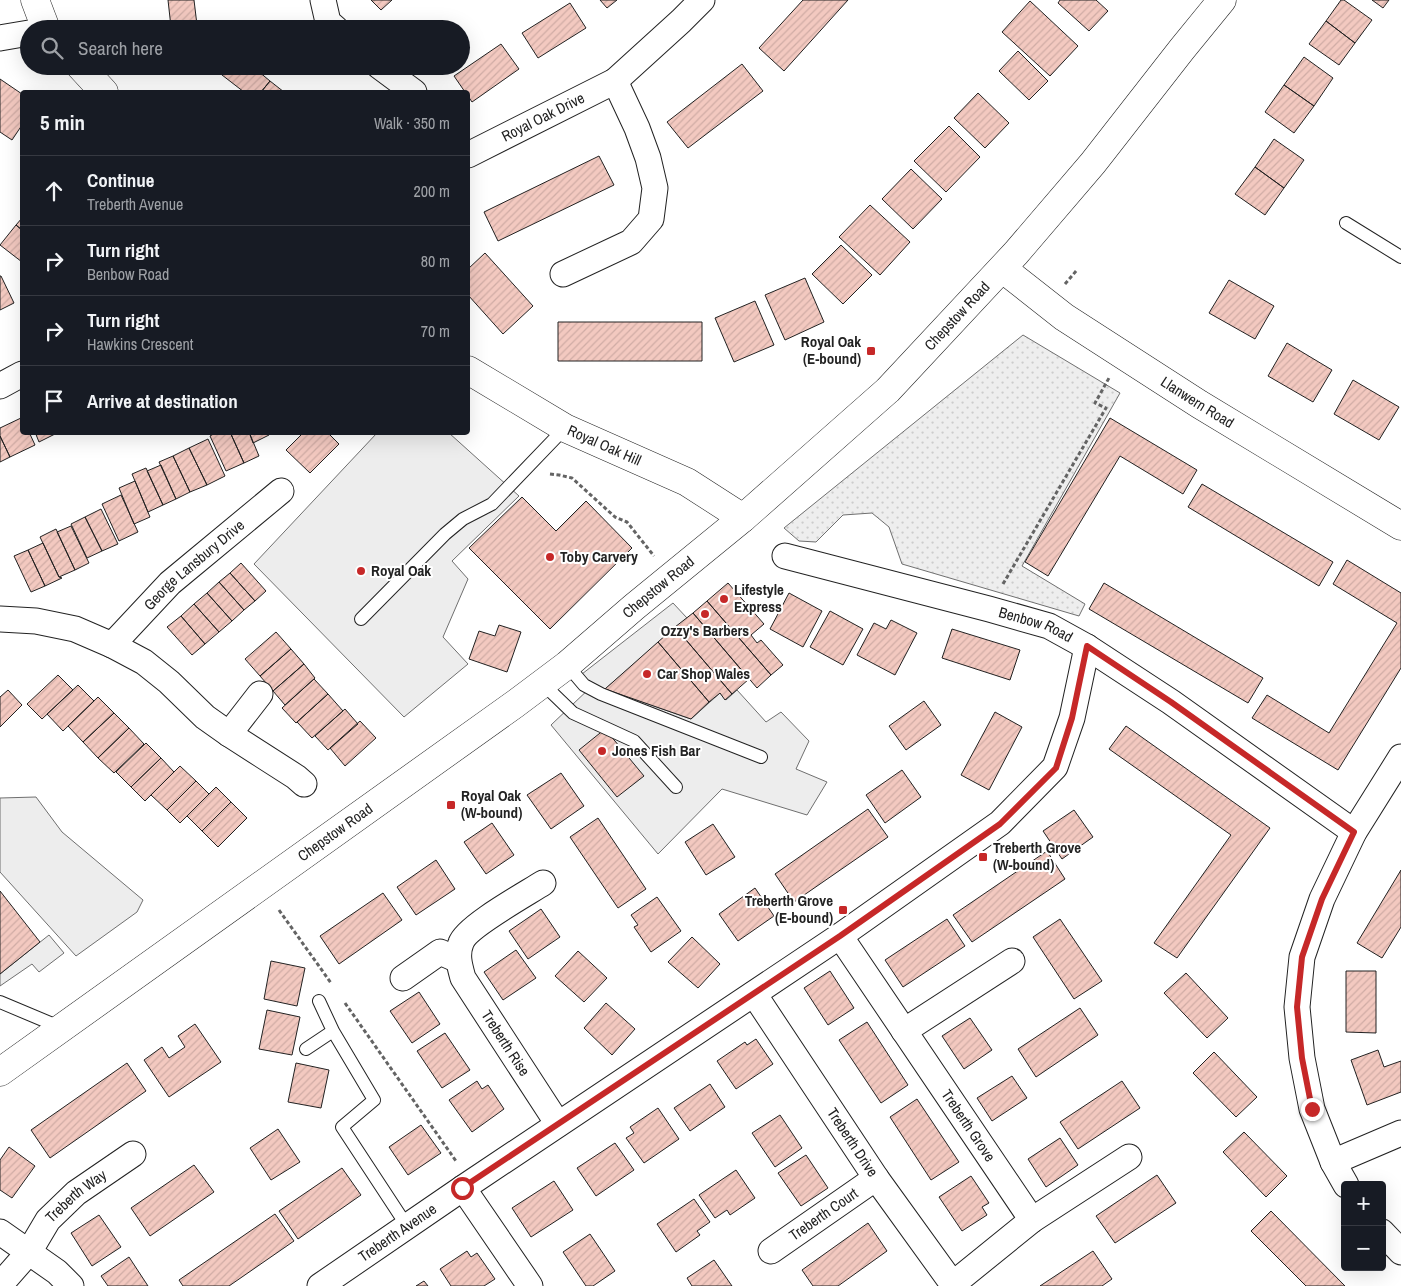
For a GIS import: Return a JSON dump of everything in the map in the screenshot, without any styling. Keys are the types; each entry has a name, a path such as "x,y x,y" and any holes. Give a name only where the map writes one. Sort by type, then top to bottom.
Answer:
{"main road":[{"path":"35,0 43,20"},
{"name":"Chepstow Road","path":"0,1072 567,665 743,518 888,390 1002,269 1093,163 1222,0"},
{"path":"88,75 102,90"},
{"name":"Llanwern Road","path":"1002,269 1064,317 1122,355 1199,404 1401,526"},
{"name":"Royal Oak Hill","path":"470,371 565,428 687,482 743,518"}],"street":[{"path":"323,0 328,20"},
{"name":"Royal Oak Drive","path":"470,151 615,81 702,0"},
{"path":"0,38 20,35"},
{"path":"391,75 411,90"},
{"path":"563,274 631,242 651,219 655,188 648,158 637,128 615,81"},
{"path":"0,386 20,375"},
{"name":"George Lansbury Drive","path":"112,645 170,582 281,491"},
{"name":"Benbow Road","path":"785,556 1049,626 1087,646 1171,702 1354,832"},
{"path":"0,619 36,621 76,629 144,662 205,716 304,784"},
{"name":"Treberth Avenue","path":"320,1286 467,1185 840,936 1000,824 1056,768 1072,718 1087,646"},
{"path":"229,734 260,694"},
{"path":"1344,1181 1333,1162 1312,1109 1302,1058 1297,1007 1302,957 1322,899 1354,832 1401,757"},
{"path":"403,978 440,952 458,960 461,942 472,929 543,883"},
{"name":"Treberth Grove","path":"840,936 1032,1220"},
{"name":"Treberth Rise","path":"458,960 463,978 558,1124"},
{"path":"904,1031 1012,961"},
{"name":"Treberth Drive","path":"754,994 876,1178 953,1285"},
{"path":"1333,1162 1401,1132"},
{"name":"Treberth Way","path":"0,1285 29,1252 48,1220 76,1193 133,1154"},
{"path":"953,1285 1032,1220 1129,1157"},
{"name":"Treberth Court","path":"771,1251 876,1178"},
{"path":"467,1185 530,1286"},
{"path":"0,1232 57,1272 71,1286"},
{"path":"1386,1236 1401,1252"}],"lane":[{"path":"1346,224 1401,257"},
{"path":"361,619 444,534 463,519 492,504 565,428"},
{"path":"567,665 584,685 601,694 761,757"},
{"path":"542,683 573,713 634,741 676,787"},
{"path":"319,1001 333,1031 374,1100 342,1127 407,1226"},
{"path":"0,1002 62,1028"},
{"path":"306,1048 333,1031"}],"path":[{"path":"989,609 1106,408 1095,403 1122,355"},
{"path":"522,473 559,475 572,478 615,517 627,522 671,577"},
{"path":"279,910 335,989"},
{"path":"341,997 467,1185"}],"shaded area":[{"path":"1023,335 1120,393 1022,566 1085,604 1079,616 902,564 889,527 872,513 843,515 816,542 799,541 784,528"},
{"name":"Royal Oak","path":"375,435 451,435 519,496 452,561 468,579 443,637 468,664 404,717 254,564"},
{"path":"673,603 687,618 605,689 691,719 720,693 726,700 737,690 766,722 781,712 809,741 796,769 827,782 807,815 722,789 658,854 551,725 592,686 582,674"},
{"path":"36,797 62,832 143,900 137,912 76,956 0,872 0,798"},
{"path":"49,935 64,953 39,972 32,964 0,986 0,974"}],"building":[{"path":"168,0 194,0 196,20 170,20"},
{"path":"371,0 392,0 381,10"},
{"path":"600,0 617,0 607,8"},
{"path":"803,0 848,0 784,71 759,48"},
{"path":"1060,0 1096,0 1108,11 1089,31 1058,3"},
{"path":"1341,0 1344,0 1372,20 1355,43 1326,21"},
{"path":"1372,0 1389,0 1383,8"},
{"path":"1030,1 1078,46 1050,76 1002,32"},
{"path":"570,3 586,28 538,58 522,33"},
{"path":"1326,21 1355,43 1339,65 1309,44"},
{"path":"501,44 519,69 472,102 470,90 464,90 454,76 470,75 470,65"},
{"path":"1018,51 1048,81 1029,100 999,71"},
{"path":"1304,57 1333,78 1314,106 1284,85"},
{"path":"742,64 763,91 688,148 667,122"},
{"path":"222,75 263,75 270,81 263,90 241,90"},
{"path":"0,79 20,93 20,128 12,140 0,132"},
{"path":"270,81 281,90 263,90"},
{"path":"1284,85 1314,106 1294,133 1265,112"},
{"path":"978,93 1009,123 985,148 954,118"},
{"path":"949,126 980,157 946,192 914,161"},
{"path":"1274,139 1304,160 1284,188 1255,167"},
{"path":"599,156 614,185 498,241 484,212"},
{"path":"1255,167 1284,188 1265,215 1235,194"},
{"path":"911,169 942,199 913,229 882,199"},
{"path":"870,205 910,242 880,275 839,237"},
{"path":"20,220 20,228 16,225"},
{"path":"16,225 20,228 20,260 0,245"},
{"path":"841,245 872,275 843,304 812,274"},
{"path":"485,253 533,306 503,334 470,297 470,267"},
{"path":"0,276 14,303 0,310"},
{"path":"805,278 824,322 785,340 765,295"},
{"path":"1229,280 1274,306 1255,339 1209,313"},
{"path":"755,301 774,345 734,362 715,318"},
{"path":"558,322 702,322 702,361 558,361"},
{"path":"1287,343 1332,370 1313,402 1268,376"},
{"path":"1353,380 1399,407 1379,440 1334,414"},
{"path":"20,418 20,435 30,435 35,445 10,457 0,436 0,428"},
{"path":"1110,418 1197,470 1183,494 1120,456 1048,576 1025,562"},
{"path":"36,435 53,435 39,442"},
{"path":"231,435 244,463 226,471 210,436"},
{"path":"231,435 250,435 259,456 244,463"},
{"path":"250,435 269,435 253,443"},
{"path":"301,435 330,435 339,444 310,473 286,450"},
{"path":"0,436 10,457 0,462"},
{"path":"208,439 225,476 207,485 189,448"},
{"path":"189,448 207,485 190,492 173,456"},
{"path":"173,456 190,492 176,499 159,462"},
{"path":"161,465 176,499 163,505 147,471"},
{"path":"146,468 163,505 148,512 132,474"},
{"path":"135,481 150,517 134,524 119,488"},
{"path":"1202,484 1333,562 1319,586 1188,507"},
{"path":"121,495 138,532 119,541 102,504"},
{"path":"522,497 556,531 586,501 632,548 550,629 469,548"},
{"path":"101,509 118,544 102,551 85,517"},
{"path":"85,517 102,551 87,558 71,524"},
{"path":"71,526 89,563 75,570 57,532"},
{"path":"56,529 75,570 59,577 40,537"},
{"path":"43,543 59,577 62,578 45,586 28,550"},
{"path":"28,550 45,586 31,592 14,556"},
{"path":"1347,560 1401,593 1401,668 1338,770 1252,718 1267,695 1329,733 1397,623 1333,584"},
{"path":"241,563 266,591 255,601 230,573"},
{"path":"230,573 255,601 244,610 219,582"},
{"path":"219,582 244,610 232,621 207,593"},
{"path":"728,583 764,624 751,635 757,643 761,640 783,665 771,675 707,601"},
{"path":"1104,583 1263,678 1248,703 1089,609"},
{"path":"207,593 232,621 219,632 194,604"},
{"path":"789,593 822,611 803,647 770,629"},
{"path":"707,601 771,675 757,688 693,613"},
{"path":"194,604 219,632 205,644 181,616"},
{"path":"830,611 863,629 843,665 810,647"},
{"path":"693,613 749,679 732,694 675,627"},
{"path":"181,616 205,644 192,655 167,627"},
{"path":"891,620 917,633 895,675 857,655 874,623 886,629"},
{"path":"499,625 521,632 507,672 469,659 479,631 495,636"},
{"path":"675,627 732,694 725,700 720,693 709,702 658,642"},
{"path":"952,629 1020,650 1010,680 942,658"},
{"path":"276,632 291,649 260,676 245,659"},
{"path":"658,642 709,702 691,719 605,689"},
{"path":"291,649 304,664 273,691 260,676"},
{"path":"304,664 315,678 285,705 273,691"},
{"path":"58,675 73,690 42,719 27,704"},
{"path":"314,679 328,694 296,723 282,708"},
{"path":"78,685 94,701 63,731 47,714"},
{"path":"8,690 22,705 0,727 0,697"},
{"path":"328,694 343,711 312,738 297,722"},
{"path":"98,697 114,713 83,742 68,726"},
{"path":"924,701 941,725 906,750 889,726"},
{"path":"345,709 358,724 328,750 315,736"},
{"path":"995,712 1022,727 989,790 961,775"},
{"path":"114,713 129,728 98,758 83,742"},
{"path":"360,721 376,738 345,766 330,748"},
{"path":"1126,726 1270,828 1177,958 1154,943 1231,835 1109,749"},
{"path":"129,728 144,744 114,773 98,758"},
{"path":"605,729 644,776 617,797 579,750"},
{"path":"146,743 161,758 131,787 116,772"},
{"path":"161,758 174,772 145,801 131,787"},
{"path":"180,766 196,781 167,810 151,795"},
{"path":"902,770 921,797 885,823 866,795"},
{"path":"561,773 584,806 551,829 527,795"},
{"path":"196,781 209,794 180,823 167,810"},
{"path":"216,787 231,802 202,831 187,816"},
{"path":"231,802 247,818 218,847 202,831"},
{"path":"868,809 888,837 794,902 775,874"},
{"path":"1074,810 1093,837 1062,859 1043,831"},
{"path":"598,818 646,889 618,908 570,837"},
{"path":"492,823 514,855 486,874 464,842"},
{"path":"713,824 735,857 706,875 685,842"},
{"path":"1047,851 1065,879 972,942 953,915"},
{"path":"436,860 455,889 416,915 397,887"},
{"path":"1401,870 1401,927 1382,958 1357,943"},
{"path":"755,888 774,916 738,941 719,914"},
{"path":"0,891 40,942 0,974"},
{"path":"383,893 402,920 339,964 320,936"},
{"path":"657,897 681,931 651,952 634,927 638,925 631,915"},
{"path":"541,909 560,937 528,959 509,931"},
{"path":"947,919 965,946 903,987 885,960"},
{"path":"1060,919 1102,981 1074,999 1033,937"},
{"path":"692,937 720,964 698,988 668,962"},
{"path":"516,950 536,978 503,1000 484,972"},
{"path":"578,951 607,978 584,1002 555,976"},
{"path":"271,961 305,968 297,1006 264,999"},
{"path":"830,971 854,1008 828,1025 804,988"},
{"path":"1346,971 1376,971 1376,1033 1346,1032"},
{"path":"1186,973 1228,1018 1207,1038 1164,993"},
{"path":"419,992 440,1024 412,1043 390,1011"},
{"path":"606,1003 635,1029 612,1055 584,1028"},
{"path":"1080,1008 1098,1035 1036,1077 1018,1049"},
{"path":"267,1010 300,1017 292,1055 259,1049"},
{"path":"970,1018 992,1050 964,1069 942,1036"},
{"path":"867,1022 908,1085 881,1103 839,1040"},
{"path":"195,1024 221,1062 169,1097 144,1060 162,1047 169,1058 185,1047 178,1036"},
{"path":"445,1033 470,1070 442,1088 417,1051"},
{"path":"756,1039 773,1064 736,1089 717,1061 745,1042 747,1045"},
{"path":"1378,1050 1384,1067 1401,1061 1401,1092 1367,1105 1351,1060"},
{"path":"1214,1052 1257,1097 1236,1117 1193,1073"},
{"path":"127,1063 146,1091 50,1158 31,1130"},
{"path":"296,1063 329,1070 321,1108 288,1102"},
{"path":"1012,1076 1027,1098 992,1121 977,1098"},
{"path":"477,1081 482,1089 488,1085 504,1109 472,1132 449,1100"},
{"path":"1122,1081 1140,1108 1078,1149 1060,1122"},
{"path":"710,1084 725,1107 690,1131 674,1108"},
{"path":"917,1099 959,1162 931,1180 890,1117"},
{"path":"658,1108 679,1139 644,1163 626,1138 634,1133 630,1127"},
{"path":"780,1115 802,1148 775,1167 752,1133"},
{"path":"421,1125 441,1153 408,1175 389,1147"},
{"path":"278,1129 300,1162 271,1180 250,1148"},
{"path":"1244,1132 1287,1176 1266,1197 1223,1152"},
{"path":"1060,1138 1078,1165 1046,1187 1028,1159"},
{"path":"615,1143 634,1170 596,1196 577,1168"},
{"path":"9,1147 35,1166 12,1198 0,1190 0,1160"},
{"path":"806,1155 828,1188 801,1206 778,1173"},
{"path":"194,1165 214,1192 150,1236 131,1208"},
{"path":"342,1168 361,1195 298,1239 279,1211"},
{"path":"736,1170 755,1198 730,1215 727,1210 715,1218 699,1195"},
{"path":"1157,1175 1176,1203 1115,1243 1096,1216"},
{"path":"971,1176 989,1203 982,1207 987,1215 962,1231 939,1197"},
{"path":"554,1181 573,1210 531,1237 512,1208"},
{"path":"694,1199 710,1222 697,1231 700,1235 676,1252 657,1224"},
{"path":"1271,1211 1345,1286 1306,1286 1251,1231"},
{"path":"275,1214 294,1241 229,1286 183,1286 179,1280"},
{"path":"99,1215 121,1247 92,1266 71,1233"},
{"path":"868,1223 887,1251 838,1286 813,1286 802,1270"},
{"path":"590,1234 615,1271 593,1286 586,1286 563,1252"},
{"path":"467,1251 471,1257 477,1253 495,1279 484,1286 451,1286 440,1269"},
{"path":"1093,1251 1112,1279 1102,1286 1040,1286"},
{"path":"129,1257 148,1286 108,1286 101,1276"},
{"path":"714,1260 732,1286 692,1286 687,1278"},
{"path":"424,1281 428,1286 416,1286"}],"place":[{"name":"Royal Oak (E-bound)","path":"871,351"},
{"name":"Toby Carvery","path":"550,557"},
{"name":"Royal Oak","path":"361,571"},
{"name":"Lifestyle Express","path":"724,599"},
{"name":"Ozzy's Barbers","path":"705,614"},
{"name":"Car Shop Wales","path":"647,674"},
{"name":"Jones Fish Bar","path":"602,751"},
{"name":"Royal Oak (W-bound)","path":"451,805"},
{"name":"Treberth Grove (W-bound)","path":"983,857"},
{"name":"Treberth Grove (E-bound)","path":"843,910"}],"route":[{"path":"462,1188 840,936 1000,824 1056,768 1072,718 1087,646 1171,702 1354,832 1322,899 1302,957 1297,1007 1302,1058 1312,1109"}]}
